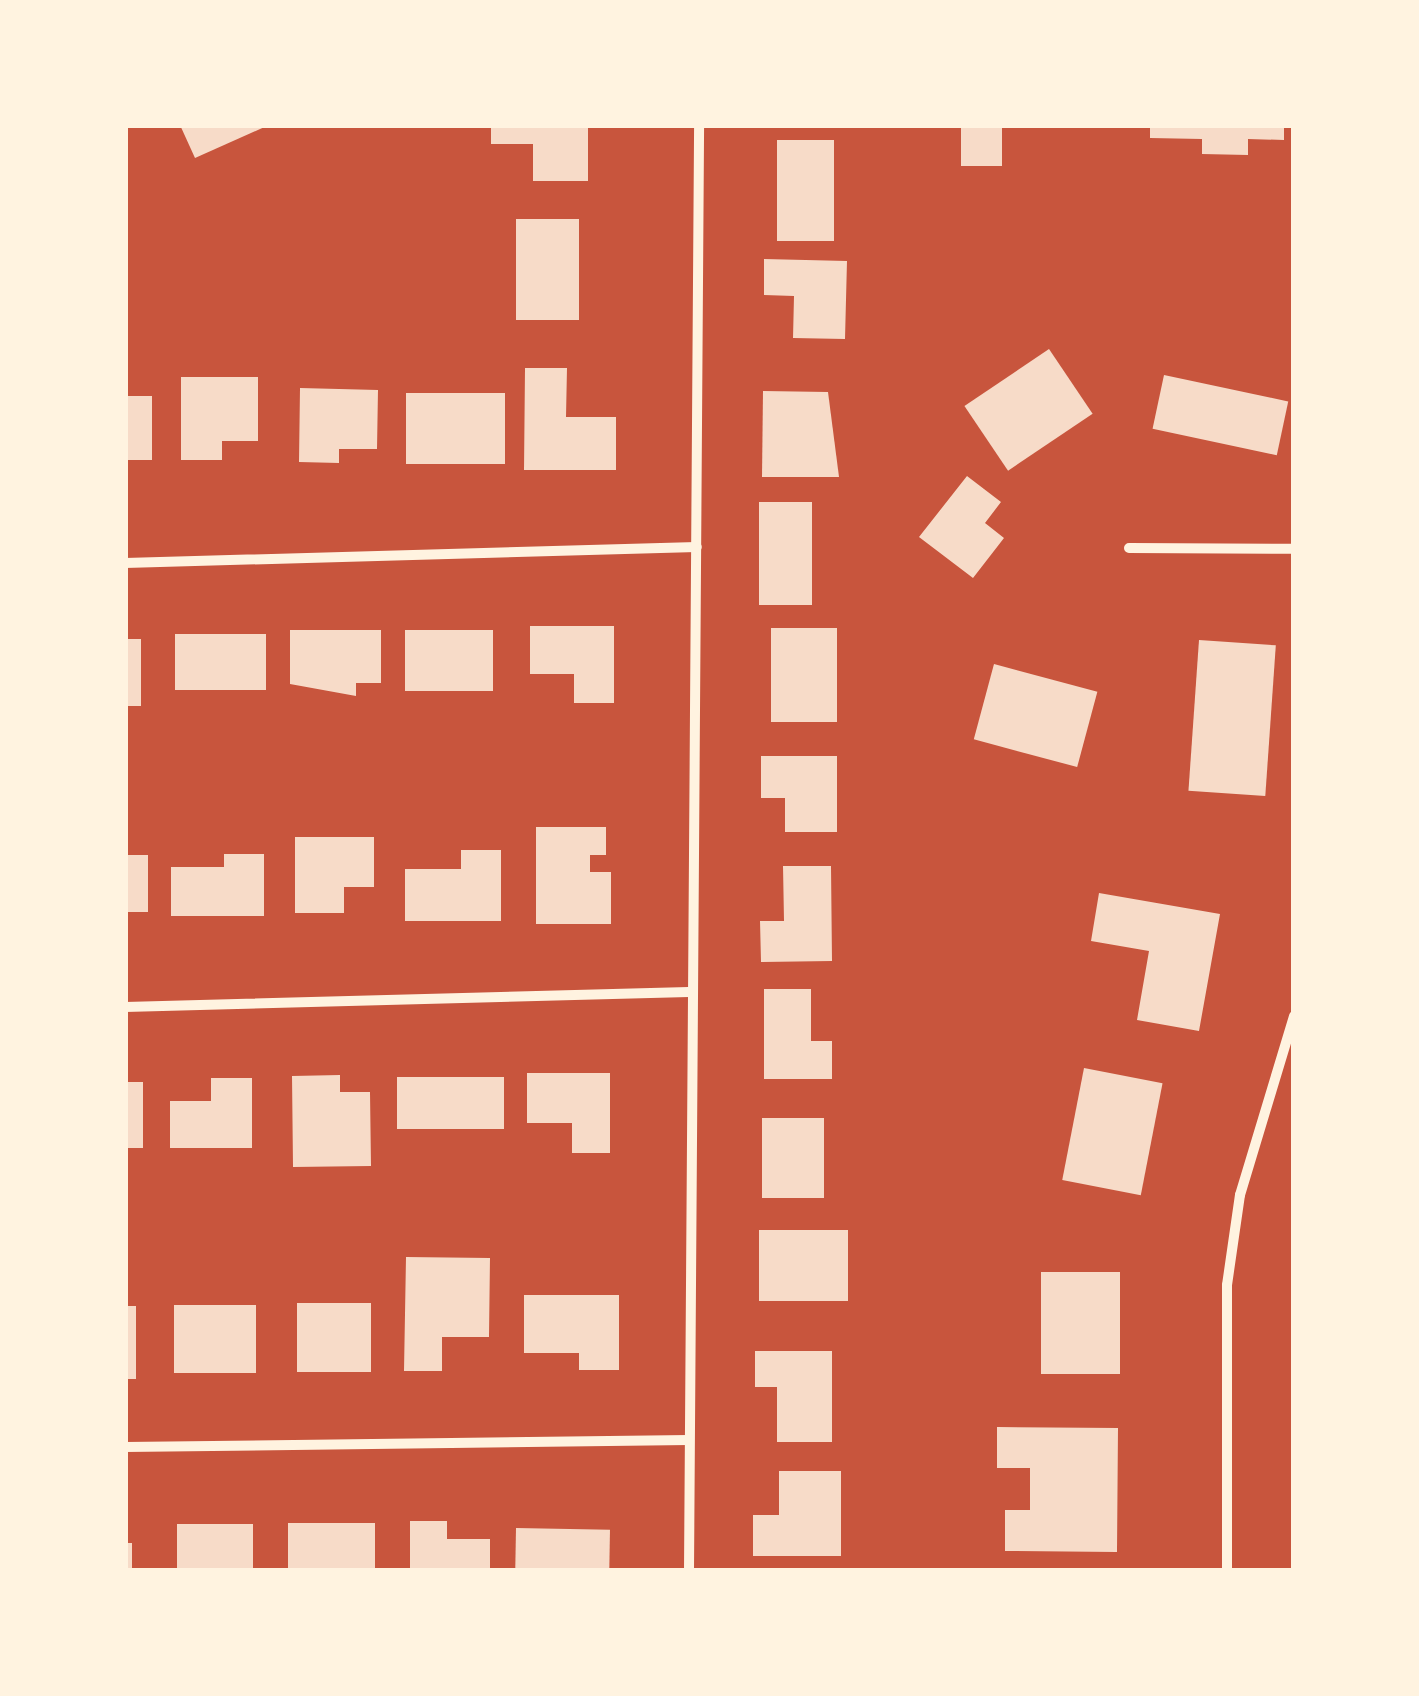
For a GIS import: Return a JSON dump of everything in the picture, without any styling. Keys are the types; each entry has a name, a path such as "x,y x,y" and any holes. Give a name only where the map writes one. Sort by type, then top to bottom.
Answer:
{"street":[{"path":"689,1571 689,992 699,125"},
{"path":"125,562 697,547"},
{"path":"1129,548 1294,548"},
{"path":"125,1007 689,992"},
{"path":"1226,1571 1227,1286 1240,1195 1294,1016"},
{"path":"125,1447 689,1440"}],"building":[{"path":"180,125 269,125 195,158"},
{"path":"491,125 588,125 588,181 533,181 533,144 491,144"},
{"path":"961,125 1002,125 1002,166 961,166"},
{"path":"1150,125 1284,125 1284,140 1248,139 1248,155 1202,154 1202,139 1150,138"},
{"path":"777,140 834,140 834,241 777,241"},
{"path":"516,219 579,219 579,320 516,320"},
{"path":"764,259 847,261 845,339 793,338 794,296 764,295"},
{"path":"1049,349 1093,414 1008,471 964,406"},
{"path":"525,368 567,368 566,417 616,417 616,470 524,470"},
{"path":"1164,375 1288,401 1277,455 1153,429"},
{"path":"181,377 258,377 258,441 222,441 222,460 181,460"},
{"path":"300,388 378,390 377,449 339,449 339,463 299,462"},
{"path":"763,391 828,392 839,477 762,477"},
{"path":"406,393 505,393 505,464 406,464"},
{"path":"125,396 152,396 152,460 125,460"},
{"path":"967,476 1001,502 985,523 1004,538 973,578 919,537"},
{"path":"759,502 812,502 812,605 759,605"},
{"path":"530,626 614,626 614,703 574,703 574,674 530,674"},
{"path":"771,628 837,628 837,722 771,722"},
{"path":"290,630 381,630 381,683 356,683 356,696 290,684"},
{"path":"405,630 493,630 493,691 405,691"},
{"path":"175,634 266,634 266,690 175,690"},
{"path":"125,639 141,639 141,706 125,706"},
{"path":"1199,640 1276,645 1265,796 1188,791"},
{"path":"994,664 1097,692 1077,767 974,739"},
{"path":"761,756 837,756 837,832 785,832 785,798 761,798"},
{"path":"536,827 606,827 606,855 590,855 590,872 611,872 611,924 536,924"},
{"path":"295,837 374,837 374,887 344,887 344,913 295,913"},
{"path":"461,850 501,850 501,921 405,921 405,869 461,869"},
{"path":"224,854 264,854 264,916 171,916 171,867 224,867"},
{"path":"125,855 148,855 148,912 125,912"},
{"path":"783,866 831,866 832,961 761,962 760,921 784,921"},
{"path":"1099,893 1220,914 1199,1031 1137,1020 1149,951 1091,941"},
{"path":"764,989 811,989 811,1041 832,1041 832,1079 764,1079"},
{"path":"1084,1068 1163,1083 1141,1195 1062,1180"},
{"path":"527,1073 610,1073 610,1153 572,1153 572,1123 527,1123"},
{"path":"340,1075 340,1092 370,1092 371,1166 293,1167 292,1076"},
{"path":"397,1077 504,1077 504,1129 397,1129"},
{"path":"211,1078 252,1078 252,1148 170,1148 170,1101 211,1101"},
{"path":"125,1082 143,1082 143,1148 125,1148"},
{"path":"762,1118 824,1118 824,1198 762,1198"},
{"path":"759,1230 848,1230 848,1301 759,1301"},
{"path":"406,1257 490,1258 489,1337 442,1337 442,1371 404,1371"},
{"path":"1041,1272 1120,1272 1120,1374 1041,1374"},
{"path":"524,1295 619,1295 619,1370 579,1370 579,1353 524,1353"},
{"path":"297,1303 371,1303 371,1372 297,1372"},
{"path":"174,1305 256,1305 256,1373 174,1373"},
{"path":"125,1306 136,1306 136,1379 125,1379"},
{"path":"755,1351 832,1351 832,1442 777,1442 777,1387 755,1387"},
{"path":"997,1427 1118,1428 1117,1552 1005,1551 1005,1510 1030,1510 1030,1468 997,1468"},
{"path":"779,1471 841,1471 841,1556 753,1556 753,1515 779,1515"},
{"path":"410,1521 447,1521 447,1539 490,1539 490,1571 410,1571"},
{"path":"288,1523 375,1523 375,1571 288,1571"},
{"path":"177,1524 253,1524 253,1571 177,1571"},
{"path":"516,1528 610,1530 609,1571 515,1571"},
{"path":"125,1543 132,1543 132,1571 125,1571"}]}
